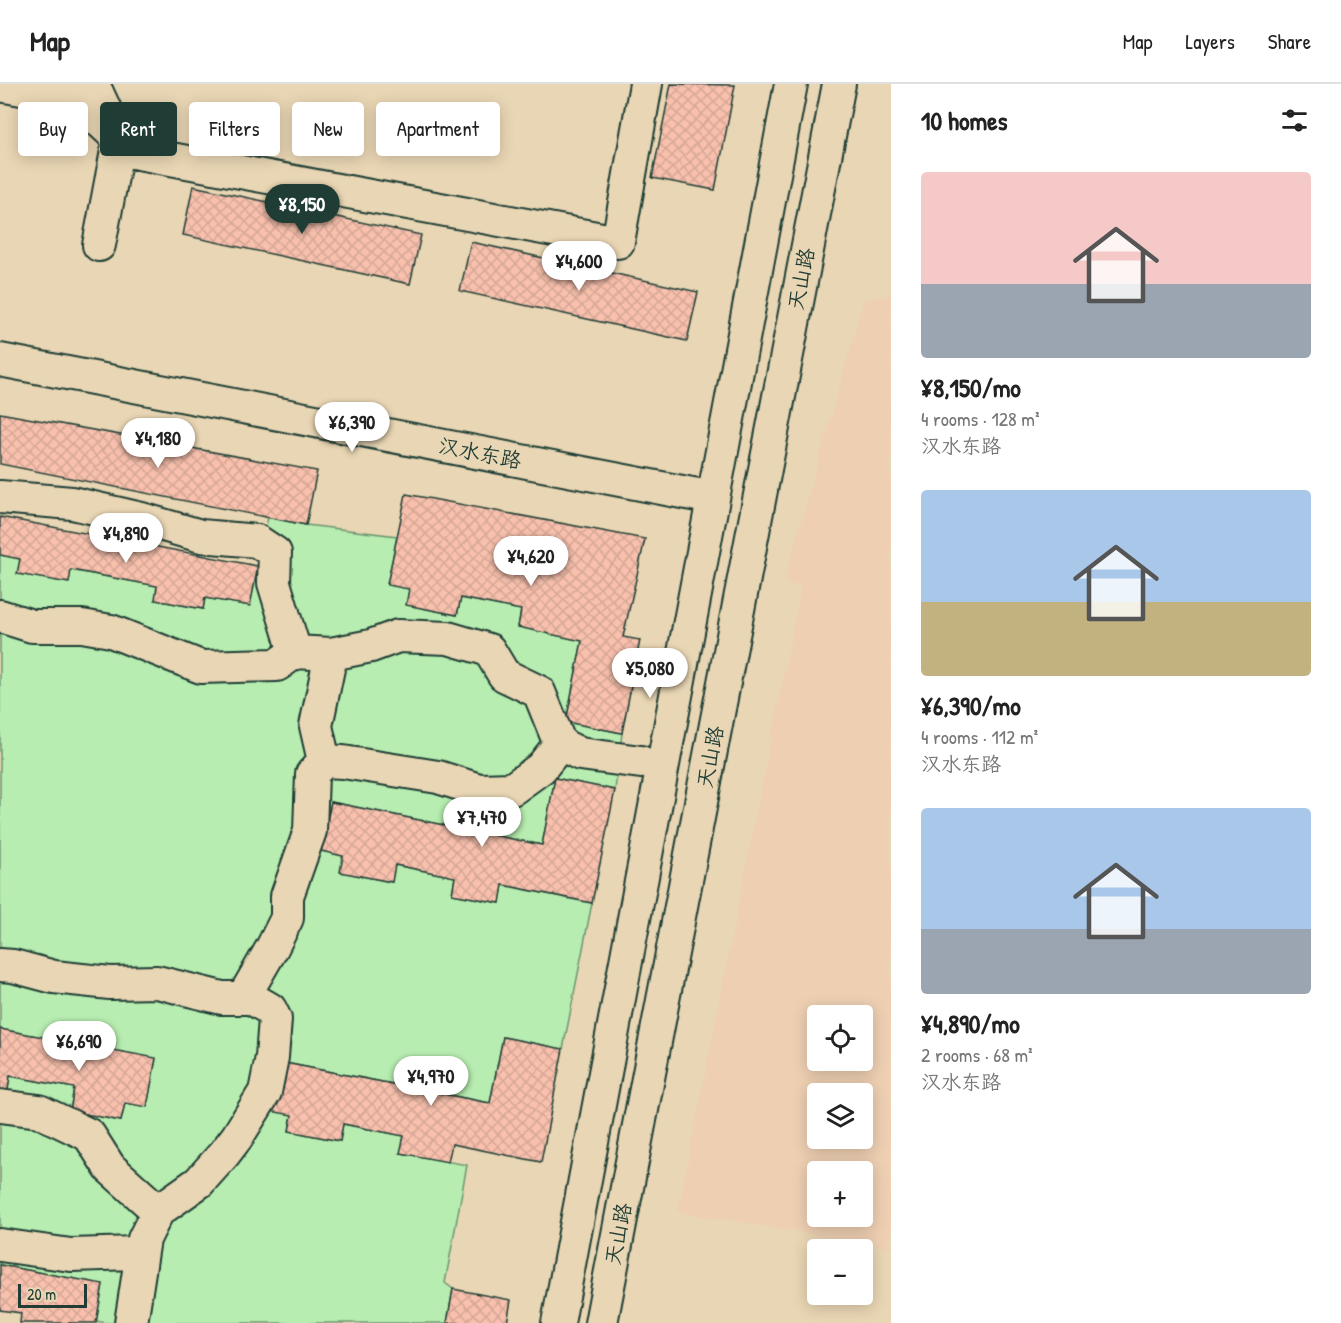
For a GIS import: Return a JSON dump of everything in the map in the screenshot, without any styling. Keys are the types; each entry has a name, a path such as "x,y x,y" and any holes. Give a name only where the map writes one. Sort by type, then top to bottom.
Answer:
{"street":[{"path":"155,156 618,242 646,84"},
{"name":"天山路","path":"558,1323 791,84"},
{"name":"天山路","path":"601,1323 839,84"},
{"path":"0,85 88,89 100,109"},
{"path":"99,244 116,156"},
{"name":"汉水东路","path":"0,360 713,498"},
{"path":"0,497 72,503 142,519 201,536 257,541 275,553 274,583 295,652"},
{"path":"0,616 32,626 82,626 111,631 201,667 278,665 295,652 331,654 371,646 398,636 448,638 489,650 504,675 539,692 560,744 580,754 641,762"},
{"path":"324,760 316,726 331,654"},
{"path":"324,760 438,777 479,790 512,789 541,768 560,744"},
{"path":"243,998 287,918 287,896 310,831 312,774 324,760"},
{"path":"0,965 13,966 54,977 110,983 158,982 222,998 251,998 270,1009 275,1019 272,1057 265,1092 224,1154 199,1182 158,1211 144,1239 131,1323"},
{"path":"0,1106 39,1111 88,1135 110,1168 158,1211"},
{"path":"0,1245 71,1255 135,1253"}],"shaded area":[{"path":"891,294 891,1247 873,1244 873,1239 842,1239 678,1212 801,587 784,582 864,300"}],"green space":[{"path":"268,517 306,525 397,536 387,584 409,589 407,605 457,615 461,598 521,610 518,627 582,641 566,722 622,733 615,790 555,778 542,845 331,802 321,851 343,856 341,872 391,882 395,865 455,877 452,894 499,903 503,885 592,903 563,1049 503,1037 490,1103 280,1062 292,1115 289,1131 340,1141 343,1124 404,1136 401,1153 467,1165 445,1283 453,1289 447,1323 106,1323 96,1321 103,1284 0,1265 0,1096 7,1097 10,1076 74,1088 70,1111 121,1121 125,1103 147,1106 156,1059 0,1029 0,555 20,559 18,574 68,583 71,570 157,586 155,600 203,609 205,598 250,606"}],"building":[{"path":"671,84 735,85 715,190 652,178"},
{"path":"193,186 421,235 410,284 183,235"},
{"path":"471,242 698,292 687,341 460,291"},
{"path":"0,413 317,471 306,525 0,464"},
{"path":"406,494 645,539 623,637 640,640 622,733 566,722 582,641 518,627 521,610 461,598 457,615 406,605 409,589 387,585"},
{"path":"0,517 258,566 250,606 205,598 203,609 155,600 157,586 71,570 69,583 17,574 20,559 0,555"},
{"path":"555,778 615,790 592,903 503,885 500,903 452,894 455,877 395,865 392,882 340,872 343,856 321,851 331,802 542,845"},
{"path":"0,1029 156,1058 147,1107 125,1103 121,1121 70,1111 74,1088 10,1076 7,1097 0,1096"},
{"path":"503,1037 563,1049 541,1162 452,1144 448,1162 400,1153 404,1136 343,1124 340,1141 289,1131 292,1115 270,1111 280,1062 490,1103"},
{"path":"0,1265 103,1284 96,1323 20,1323 21,1313 0,1310"},
{"path":"453,1289 511,1300 507,1323 447,1323"}]}
